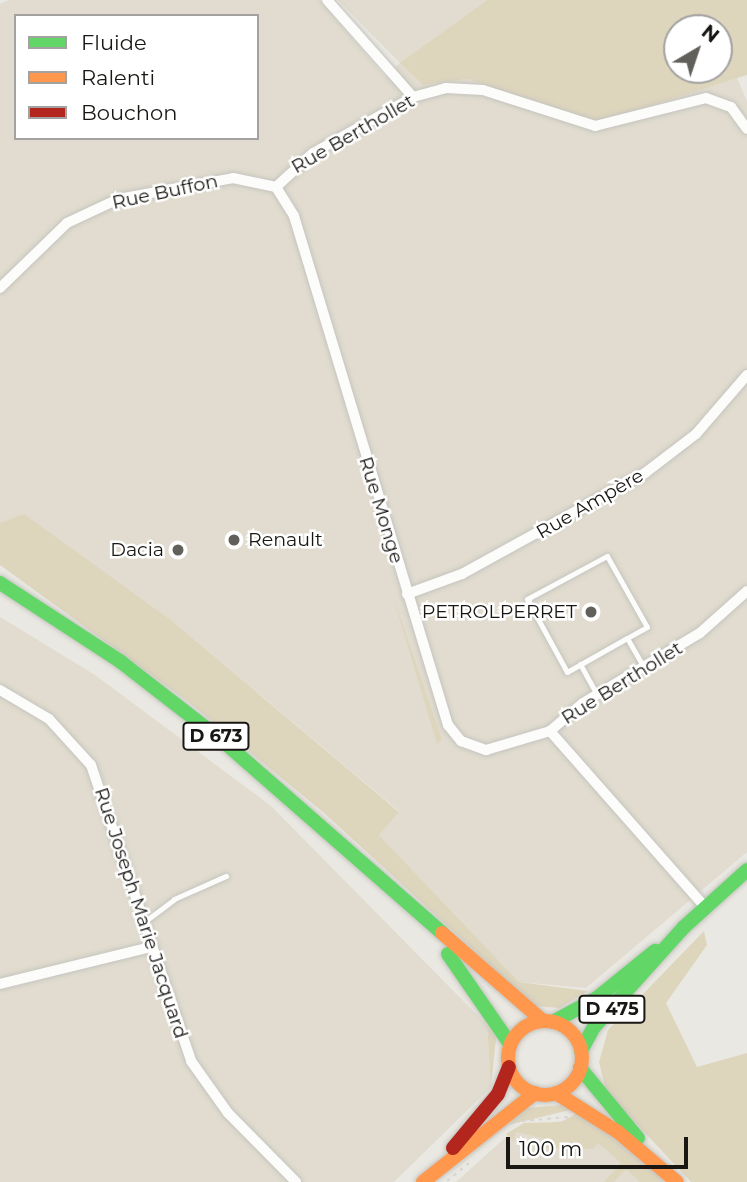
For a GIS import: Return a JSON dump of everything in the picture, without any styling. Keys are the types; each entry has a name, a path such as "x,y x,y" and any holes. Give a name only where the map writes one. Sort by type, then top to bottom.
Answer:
{"main road":[{"name":"D 673","path":"0,583 121,662 224,742 412,912 548,1021"},
{"name":"D 475","path":"548,1021 597,998 684,927 747,870"},
{"name":"D 673","path":"412,912 466,976 510,1044"},
{"name":"D 475","path":"581,1051 594,1027 684,927"},
{"path":"445,1161 498,1094 509,1067 510,1044 523,1028 548,1021 571,1032 581,1051 580,1068 556,1093"},
{"path":"509,1067 535,1093"},
{"path":"580,1068 655,1163"},
{"path":"423,1182 445,1161 535,1093 556,1093 655,1163 677,1182"}],"street":[{"path":"327,0 413,97"},
{"name":"Rue Berthollet","path":"276,187 298,162 413,97 473,88 595,126 706,98 731,107 747,129"},
{"name":"Rue Buffon","path":"0,288 67,223 118,199 233,177 276,187"},
{"name":"Rue Monge","path":"276,187 293,216 440,709 456,736 495,751 550,731"},
{"name":"Rue Ampère","path":"407,594 462,574 661,463 747,375"},
{"name":"Rue Berthollet","path":"705,908 656,845 550,731 597,695 645,668 716,621 747,591"},
{"name":"Rue Joseph Marie Jacquard","path":"0,690 49,719 91,765 144,922 178,1035 206,1087 296,1182"},
{"path":"0,984 151,947"}],"lane":[{"path":"607,556 647,627 627,638 567,672 527,599 607,556"},
{"path":"627,638 645,668"},
{"path":"580,664 597,695"},
{"path":"144,922 174,899 226,876"}],"shaded area":[{"path":"9,0 320,0 385,77 400,63 338,0 487,0 401,63 423,85 468,79 559,113 607,120 718,84 733,84 733,79 737,78 747,101 747,852 586,988 519,982 379,835 399,811 171,620 24,515 0,523 0,4"},
{"path":"487,0 747,0 747,75 733,80 733,14 663,14 663,84 719,84 607,120 577,119 468,79 423,85 400,63"},
{"path":"24,514 171,620 399,812 379,835 519,982 588,991 559,1008 535,1006 323,812 190,703 0,565 0,523"},
{"path":"392,593 442,740 437,744"},
{"path":"0,617 95,675 271,806 487,1025 491,1087 394,1182 0,1182"},
{"path":"704,931 707,945 666,1003 697,1067 747,1053 747,1182 691,1182 606,1091 599,1062 608,1030"},
{"path":"487,1025 496,1038 491,1087"},
{"path":"563,1105 574,1109 508,1125 443,1179 527,1108"},
{"path":"581,1111 665,1182 640,1182 626,1169 614,1182 604,1182 621,1163 598,1143 593,1149 540,1148 543,1138 516,1132 514,1142 506,1134 524,1123 561,1122"},
{"path":"575,1119 649,1182 456,1182 516,1128"}],"traffic: fast":[{"path":"0,583 121,662 224,742 442,933"},
{"path":"581,1051 594,1027 684,927 747,870"},
{"path":"553,1022 597,998 655,951"},
{"path":"448,954 510,1044"},
{"path":"580,1068 638,1138"}],"traffic: slow":[{"path":"442,933 543,1021"},
{"path":"545,1021 559,1024 571,1032 579,1044 582,1058 579,1072 571,1084 559,1092 545,1095 531,1092 519,1084 511,1072 508,1058 511,1044 519,1032 531,1024 545,1021"},
{"path":"423,1182 535,1093"},
{"path":"556,1093 618,1132 677,1182"}],"traffic: jam":[{"path":"453,1148 498,1094 509,1067"}],"place":[{"name":"Renault","path":"234,540"},
{"name":"Dacia","path":"178,550"},
{"name":"PETROLPERRET","path":"591,612"}]}
